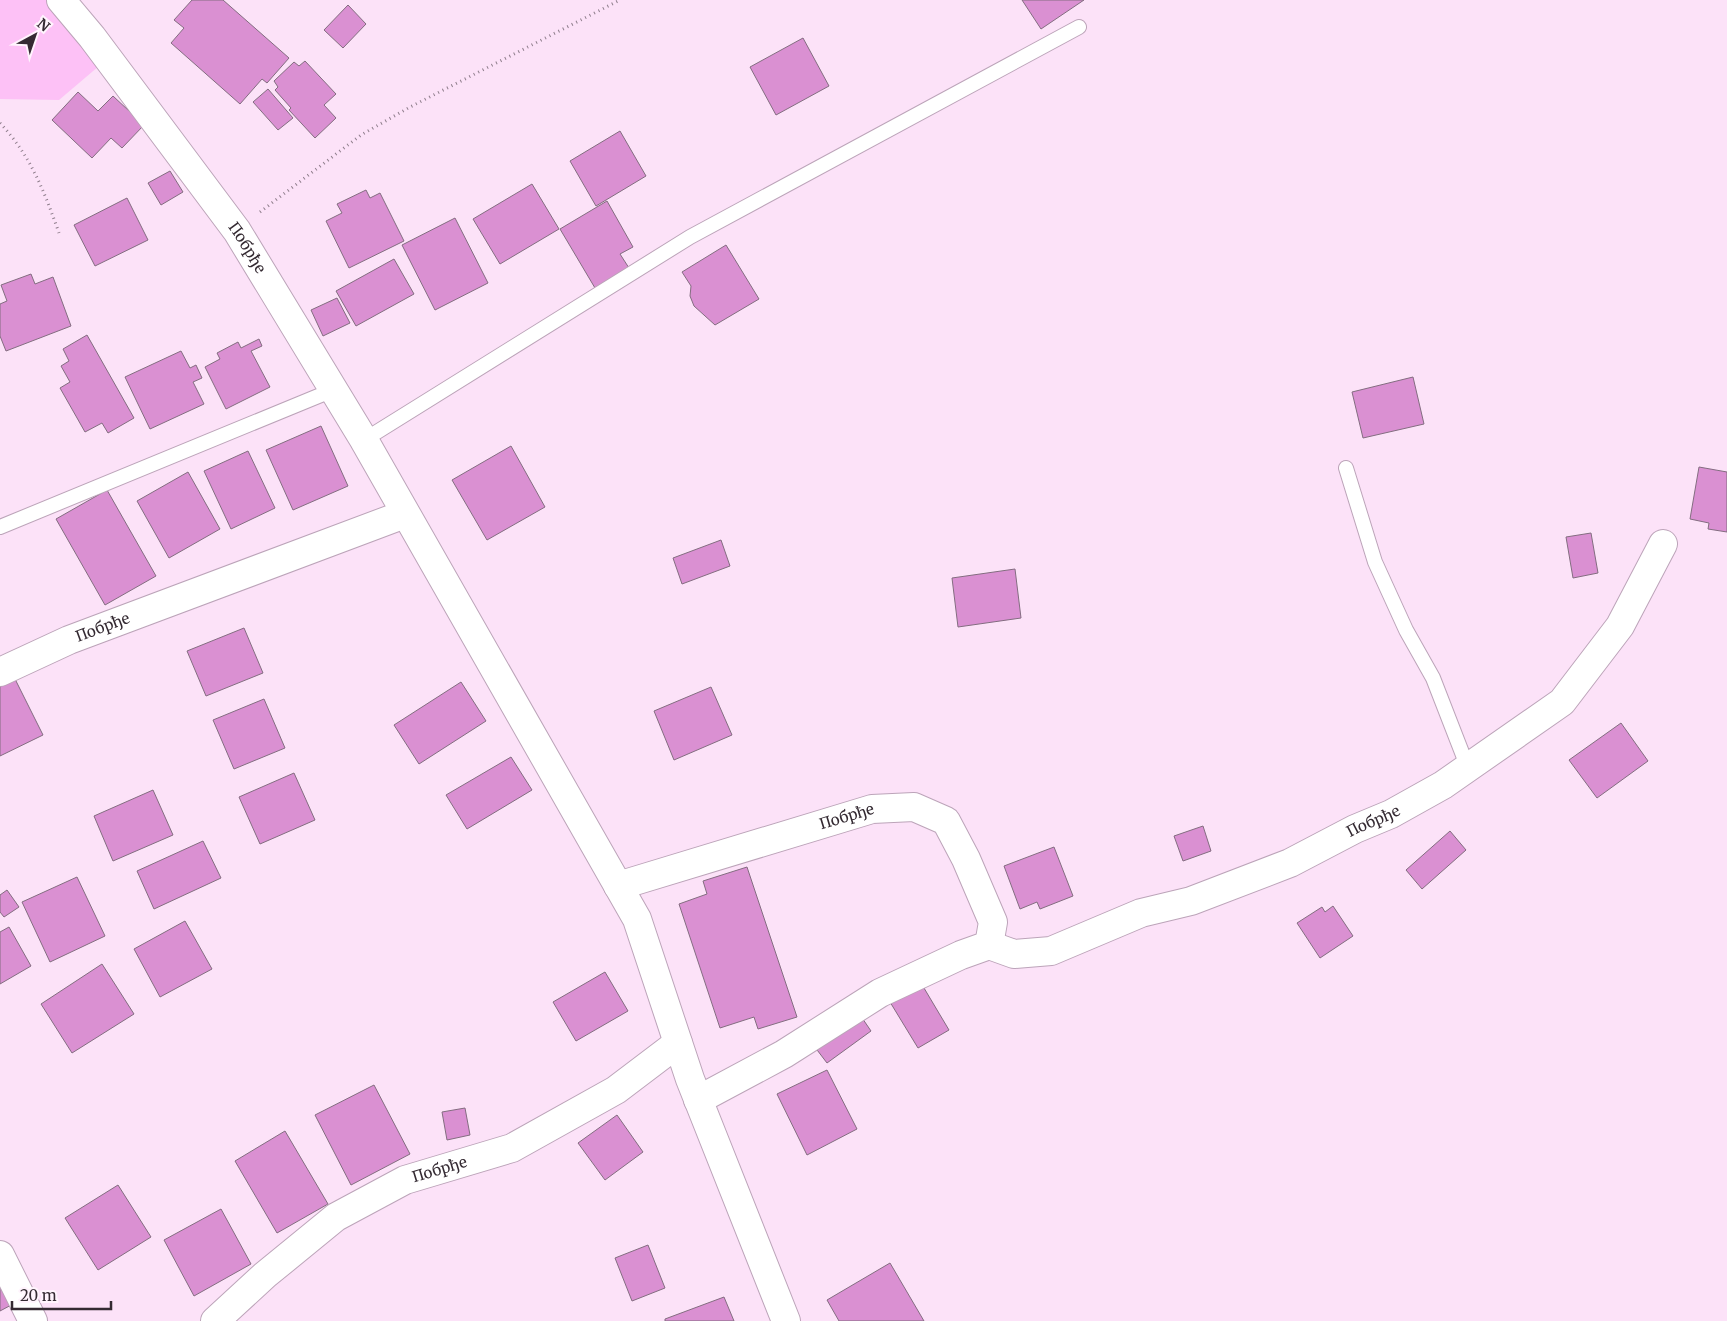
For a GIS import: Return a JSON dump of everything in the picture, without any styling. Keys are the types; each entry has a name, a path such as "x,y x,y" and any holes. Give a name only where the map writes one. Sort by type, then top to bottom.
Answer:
{"street":[{"name":"Побрђе","path":"61,0 92,37 237,231 364,440 618,886 636,919 698,1100 786,1321"},
{"name":"Побрђе","path":"0,672 69,640 406,514"},
{"name":"Побрђе","path":"618,886 872,809 914,807 946,821 966,859 993,922 989,945 1014,954 1050,951 1141,912 1191,901 1290,863 1355,829 1391,814 1443,785 1562,702 1620,626 1663,544"},
{"path":"698,1100 784,1054 880,993 961,955 989,945"},
{"name":"Побрђе","path":"215,1321 265,1275 336,1217 405,1180 512,1148 616,1090 678,1042"},
{"path":"0,1255 33,1321"}],"lane":[{"path":"364,440 690,236 1080,27"},
{"path":"0,526 333,390"},
{"path":"1346,468 1375,562 1406,630 1433,678 1468,768"}],"path":[{"path":"237,231 361,135 410,107 620,0"},
{"path":"0,123 15,138 40,179 59,233"}],"shaded area":[{"path":"0,0 46,0 99,66 59,100 0,99"}],"building":[{"path":"192,0 223,0 289,58 267,83 262,79 240,104 171,43 184,28 174,20"},
{"path":"1022,0 1084,0 1041,29"},
{"path":"348,5 366,24 343,48 324,30"},
{"path":"803,38 829,86 776,115 750,67"},
{"path":"305,61 336,94 324,105 336,118 315,138 289,110 291,108 275,90 278,87 274,81 294,62 299,66"},
{"path":"268,89 293,118 278,130 253,102"},
{"path":"78,92 98,111 113,96 144,125 122,148 111,138 92,158 52,120"},
{"path":"620,131 646,176 596,206 570,161"},
{"path":"170,171 183,192 161,205 148,183"},
{"path":"532,184 559,229 500,264 473,219"},
{"path":"366,190 370,198 380,193 404,241 349,268 326,221 342,213 337,204"},
{"path":"127,198 148,240 95,266 74,225"},
{"path":"607,201 633,247 620,254 629,268 595,288 560,229"},
{"path":"455,218 488,283 435,310 402,245"},
{"path":"726,245 759,299 715,325 694,306 690,296 691,286 682,272"},
{"path":"394,259 414,294 356,326 336,291"},
{"path":"31,274 35,284 53,277 71,326 6,351 0,336 0,304 7,301 1,285"},
{"path":"337,298 350,323 323,336 311,310"},
{"path":"87,335 134,418 108,433 102,423 85,432 60,388 70,382 61,366 69,361 63,349"},
{"path":"259,339 262,346 251,351 270,387 226,409 205,367 220,359 217,353 238,342 241,348"},
{"path":"181,351 190,368 196,365 202,378 193,382 204,404 150,429 125,377"},
{"path":"1413,377 1424,424 1363,438 1352,392"},
{"path":"321,426 348,486 293,510 266,450"},
{"path":"511,446 545,507 487,540 452,480"},
{"path":"248,451 275,508 231,529 204,471"},
{"path":"1699,467 1727,472 1727,532 1708,529 1709,523 1690,519"},
{"path":"188,472 220,529 169,558 137,501"},
{"path":"107,490 156,576 105,605 56,519"},
{"path":"1591,533 1598,573 1573,578 1566,537"},
{"path":"721,540 730,566 682,584 673,558"},
{"path":"1015,569 1021,618 958,627 952,578"},
{"path":"244,628 263,673 206,696 187,651"},
{"path":"14,677 43,735 0,756 0,684"},
{"path":"461,682 486,721 419,764 394,725"},
{"path":"711,687 732,735 674,760 654,711"},
{"path":"264,699 285,748 234,769 213,720"},
{"path":"1621,723 1648,761 1597,798 1569,760"},
{"path":"511,757 532,790 467,829 446,795"},
{"path":"294,773 315,820 260,844 239,797"},
{"path":"153,790 173,835 113,861 94,816"},
{"path":"1203,826 1211,851 1183,861 1174,836"},
{"path":"1450,831 1466,850 1422,889 1406,870"},
{"path":"203,841 221,878 154,909 137,871"},
{"path":"1054,847 1073,896 1040,909 1037,902 1020,909 1004,866"},
{"path":"747,867 797,1017 758,1029 754,1017 720,1028 679,904 707,894 703,881"},
{"path":"77,877 105,936 50,962 22,902"},
{"path":"7,890 19,907 4,917 0,912 0,895"},
{"path":"1333,906 1353,936 1320,958 1297,923 1322,907 1325,912"},
{"path":"185,921 212,969 160,997 134,949"},
{"path":"9,927 31,966 0,984 0,932"},
{"path":"102,964 134,1014 72,1053 41,1004"},
{"path":"605,972 628,1011 576,1041 553,1002"},
{"path":"921,983 949,1030 918,1048 890,1002"},
{"path":"856,1009 871,1031 827,1063 811,1042"},
{"path":"827,1070 857,1129 807,1155 777,1094"},
{"path":"374,1085 410,1154 351,1185 315,1115"},
{"path":"465,1108 470,1135 447,1140 442,1112"},
{"path":"617,1115 643,1152 605,1180 578,1143"},
{"path":"285,1131 328,1204 277,1233 235,1161"},
{"path":"118,1185 151,1237 98,1270 65,1218"},
{"path":"221,1209 251,1264 194,1296 164,1240"},
{"path":"648,1245 665,1288 632,1301 615,1258"},
{"path":"890,1263 924,1321 839,1321 827,1300"},
{"path":"0,1275 15,1303 0,1311"},
{"path":"724,1297 734,1321 665,1321 665,1319"}]}
